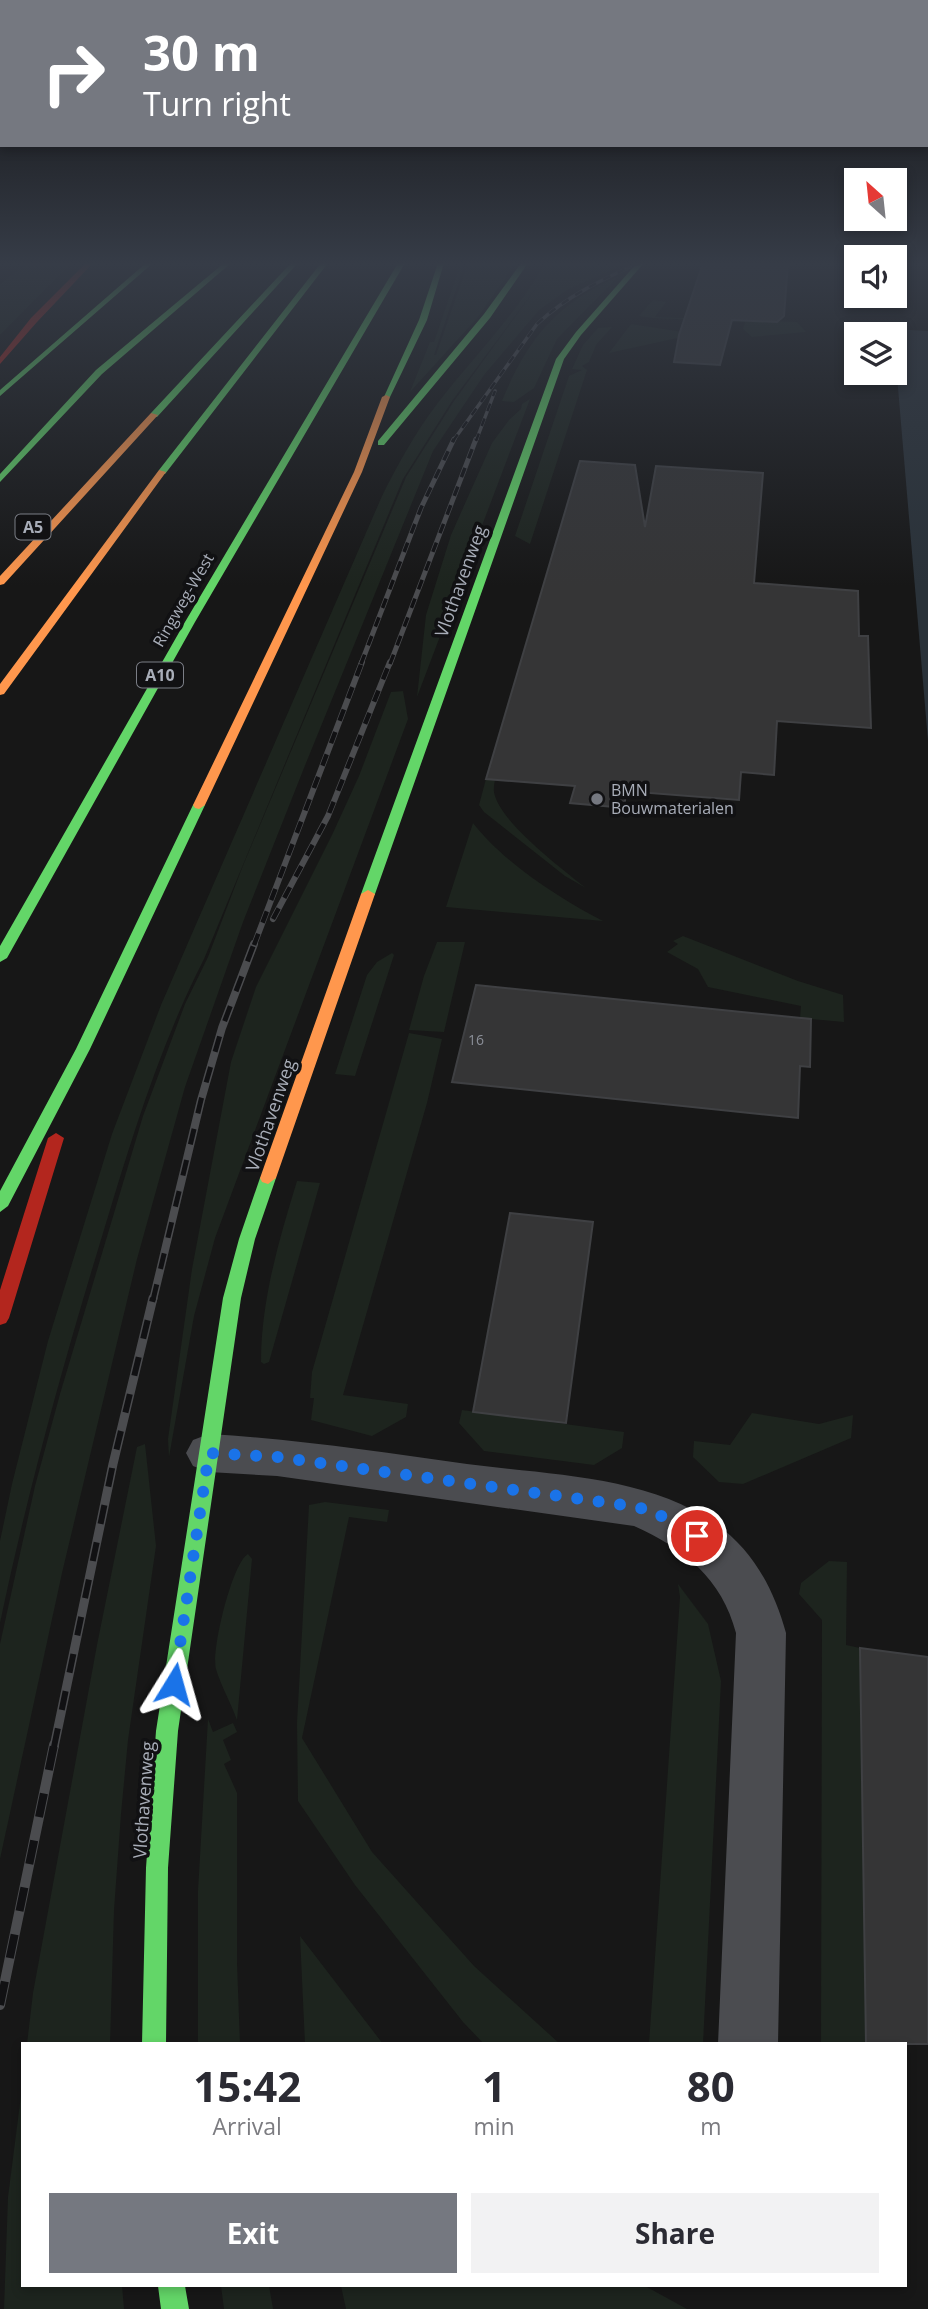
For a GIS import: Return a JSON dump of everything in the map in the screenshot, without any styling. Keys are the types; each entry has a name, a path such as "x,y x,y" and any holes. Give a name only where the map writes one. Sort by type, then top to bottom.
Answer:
{"main road":[{"path":"0,394 27,371"},
{"path":"0,582 92,485 194,371"},
{"path":"0,692 127,517 241,371"},
{"name":"Ringweg-West","path":"0,958 190,622 338,371"},
{"path":"0,1206 83,1049 358,472 382,405 399,371"},
{"path":"358,472 442,371"},
{"name":"Vlothavenweg","path":"154,2042 162,1787 167,1731 226,1332 247,1239 556,371"},
{"path":"0,480 99,372"},
{"name":"A5","path":"0,571 49,505"},
{"path":"0,1318 83,1049"},
{"path":"172,2287 175,2309"}],"street":[{"path":"209,1453 277,1457 638,1507 669,1519 719,1553 748,1591 757,1610 761,1633 748,2042"}],"shaded area":[{"path":"418,371 429,371 410,392"},
{"path":"464,371 474,371 403,479 159,1063 111,1207 72,1337 33,1479 0,1623 0,1541 12,1484 48,1341 112,1134 161,1005 382,496 407,449"},
{"path":"476,371 488,371 433,451 243,922 185,1087 137,1259 62,1573 0,1859 0,1644 35,1486 143,1116 185,1004 208,957 242,868 406,477"},
{"path":"516,371 542,371 534,388 514,402 502,401"},
{"path":"587,371 530,544 515,536 569,376"},
{"path":"907,371 928,371 928,741 898,385 907,385"},
{"path":"530,399 417,697 426,615 451,535 492,443 521,409 522,404"},
{"path":"403,691 408,719 215,1238 194,1316 169,1457 168,1439 192,1269 231,1062 256,987 359,776 391,692"},
{"path":"486,779 495,780 494,794 501,808 521,833 586,888 565,876 484,812 479,805"},
{"path":"473,823 500,852 533,878 603,921 446,907"},
{"path":"683,936 798,981 843,995 844,1022 800,1018 801,1006 708,987 698,969 667,952 678,944 673,941"},
{"path":"437,942 465,942 444,1032 409,1030 424,976"},
{"path":"392,953 394,955 355,1076 335,1074 367,975 377,962"},
{"path":"409,1033 442,1039 427,1103 343,1395 408,1404 406,1417 372,1436 311,1420 314,1398 310,1398 312,1372"},
{"path":"297,1181 320,1183 269,1362 264,1364 261,1362 262,1339 268,1293"},
{"path":"462,1410 624,1432 622,1448 594,1465 484,1451 459,1423"},
{"path":"752,1413 819,1424 853,1415 851,1438 743,1484 719,1482 693,1457 694,1441 730,1445"},
{"path":"145,1444 156,1546 128,1740 121,1814 114,1910 110,2042 27,2042 33,1993 97,1645 137,1447"},
{"path":"325,1502 389,1510 387,1522 349,1517 302,1738 372,1852 474,1966 558,2042 482,2042 463,2022 355,1885 298,1801 297,1723 309,1505"},
{"path":"248,1554 252,1559 237,1720 218,1675 215,1659 224,1608 236,1573"},
{"path":"829,1561 847,1562 846,1645 860,1648 866,2042 821,2042 822,1620 799,1594 801,1583"},
{"path":"678,1584 708,1624 721,1681 703,2042 649,2042 680,1597"},
{"path":"208,1719 213,1732 233,1723 237,1732 223,1740 231,1760 224,1764 237,1793 240,2042 198,2042 198,1891"},
{"path":"300,1936 381,2042 305,2042"},
{"path":"21,2096 21,2287 122,2287 124,2309 4,2309 8,2197"},
{"path":"221,2287 269,2287 273,2309 224,2309"},
{"path":"341,2287 647,2287 687,2309 346,2309"}],"building":[{"path":"580,461 635,465 645,527 656,466 763,473 754,583 858,591 859,636 868,636 871,728 777,721 774,775 741,772 739,800 625,791 625,808 570,803 575,786 486,779"},
{"path":"476,985 811,1019 810,1067 800,1066 798,1118 452,1082"},
{"path":"510,1213 593,1222 566,1423 473,1412"},
{"path":"860,1648 928,1657 928,2044 866,2042"}],"railway":[{"path":"453,441 503,371"},
{"path":"476,441 495,391"},
{"path":"390,664 476,439"},
{"path":"361,664 421,508 453,441"},
{"path":"254,945 362,662"},
{"path":"273,919 328,816 390,662"},
{"path":"153,1300 201,1100 222,1028 254,944"},
{"path":"54,1747 113,1464 153,1298"},
{"path":"0,2005 54,1745"}],"traffic: fast":[{"path":"0,394 27,371"},
{"path":"0,479 100,371"},
{"path":"154,415 195,371"},
{"path":"162,472 241,371"},
{"path":"0,958 190,622 338,371"},
{"path":"386,397 399,371"},
{"path":"381,443 441,371"},
{"path":"368,894 556,371"},
{"path":"0,1206 83,1049 199,805"},
{"path":"154,2042 157,1868 167,1731 232,1298 247,1239 268,1178"},
{"path":"172,2287 175,2309"}],"traffic: slow":[{"path":"199,805 358,472 386,397"},
{"path":"0,582 154,415"},
{"path":"0,692 162,472"},
{"path":"268,1178 368,894"}],"traffic: jam":[{"path":"0,1318 56,1138"}],"place":[{"name":"BMN Bouwmaterialen","path":"597,799"}],"route":[{"path":"174,1684 209,1453 277,1457 638,1507 669,1519 697,1536"}]}
